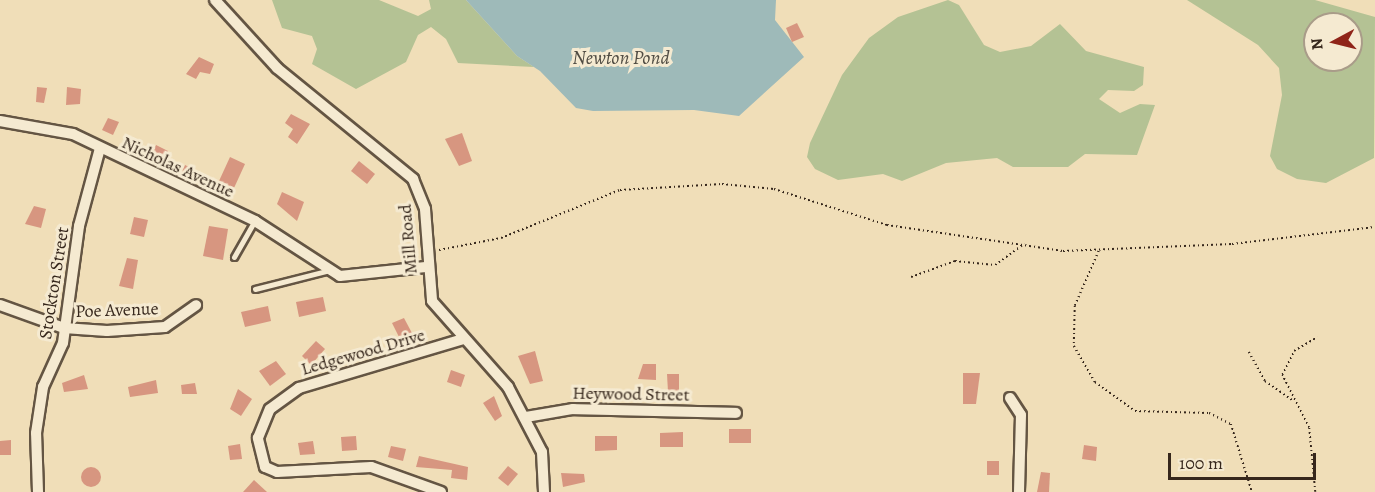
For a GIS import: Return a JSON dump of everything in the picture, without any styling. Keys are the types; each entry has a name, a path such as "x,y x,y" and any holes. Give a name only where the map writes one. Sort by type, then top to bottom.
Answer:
{"street":[{"name":"Mill Road","path":"215,0 277,68 413,179 425,208 426,267 432,301 463,339 493,367 526,417 546,467 544,492"},
{"name":"Nicholas Avenue","path":"0,121 52,127 100,148 255,221 331,269"},
{"name":"Stockton Street","path":"38,492 36,433 43,387 64,328 79,226 100,148"},
{"path":"331,269 340,276 426,267"},
{"name":"Poe Avenue","path":"0,305 64,328 165,327 196,305"},
{"name":"Ledgewood Drive","path":"441,492 371,467 277,472 265,467 258,438 270,409 307,384 463,339"},
{"path":"1010,398 1021,416 1019,492"},
{"name":"Heywood Street","path":"526,417 573,409 736,413"}],"lane":[{"path":"234,257 255,221"},
{"path":"255,290 324,276 331,269"}],"path":[{"path":"425,251 501,238 620,190 722,184 774,189 887,225 1025,244 1099,251 1232,244 1375,227"},
{"path":"911,277 955,261 995,265 1025,244"},
{"path":"1099,251 1075,316 1074,346 1095,382 1135,411 1209,413 1231,424 1252,492"},
{"path":"1315,492 1309,428 1282,375 1294,351 1317,337"},
{"path":"1249,352 1264,381 1293,400"}],"green space":[{"path":"272,0 379,0 418,16 431,9 429,0 466,0 517,56 534,67 458,63 446,39 431,27 418,35 406,62 356,89 312,64 317,49 312,36 282,28"},
{"path":"948,0 959,5 984,45 1000,52 1031,46 1060,24 1086,51 1144,67 1143,85 1134,91 1108,90 1099,99 1120,113 1140,104 1155,105 1137,155 1085,154 1068,167 1013,167 997,158 946,163 902,181 883,174 838,180 815,169 807,157 810,143 842,75 869,38 898,17"},
{"path":"1187,0 1315,0 1357,12 1303,12 1303,72 1363,72 1363,14 1375,17 1374,158 1326,183 1297,179 1277,169 1270,156 1282,95 1279,68 1258,45"}],"water":[{"name":"Newton Pond","path":"466,0 776,0 775,20 804,57 739,116 694,110 593,111 576,108 540,71 517,56"}],"building":[{"path":"797,23 804,37 792,42 786,28"},
{"path":"199,57 214,64 210,74 200,72 196,79 186,74"},
{"path":"37,87 47,88 44,103 36,102"},
{"path":"67,87 81,89 80,104 66,105"},
{"path":"291,114 310,124 297,144 288,137 293,129 285,123"},
{"path":"108,118 119,122 113,135 102,130"},
{"path":"462,133 472,161 459,166 445,139"},
{"path":"156,145 168,151 160,164 150,159"},
{"path":"230,157 245,164 234,188 219,181"},
{"path":"359,161 375,174 367,184 351,171"},
{"path":"185,165 195,170 190,181 180,176"},
{"path":"282,192 304,202 297,221 277,204"},
{"path":"34,206 46,209 41,228 25,224"},
{"path":"134,217 148,220 144,237 130,234"},
{"path":"209,226 228,229 223,260 203,256"},
{"path":"127,258 138,260 133,289 119,286"},
{"path":"323,297 326,311 299,317 296,302"},
{"path":"268,306 271,321 245,327 241,312"},
{"path":"404,318 413,335 401,341 392,323"},
{"path":"316,341 325,349 311,365 302,356"},
{"path":"535,351 543,381 530,384 518,356"},
{"path":"276,361 286,374 270,386 259,371"},
{"path":"643,364 656,364 656,380 638,379"},
{"path":"451,370 465,375 461,387 447,382"},
{"path":"963,373 980,373 976,404 963,404"},
{"path":"667,374 679,374 679,392 668,392"},
{"path":"84,375 88,389 64,392 62,383"},
{"path":"156,380 158,393 130,397 128,387"},
{"path":"195,383 197,394 182,394 181,385"},
{"path":"238,389 252,399 241,416 230,409"},
{"path":"494,396 502,416 495,421 483,403"},
{"path":"729,429 751,429 751,443 729,443"},
{"path":"683,432 683,447 660,447 660,433"},
{"path":"356,436 357,450 342,451 341,437"},
{"path":"595,436 617,436 617,450 595,451"},
{"path":"11,440 11,455 0,455 0,441"},
{"path":"313,441 315,454 300,455 298,443"},
{"path":"240,444 242,459 230,460 228,446"},
{"path":"1084,445 1097,447 1096,461 1082,459"},
{"path":"391,446 406,449 403,461 388,457"},
{"path":"419,456 468,467 467,480 451,478 452,470 416,467"},
{"path":"987,461 999,461 999,475 987,475"},
{"path":"508,466 518,474 508,486 498,478"},
{"path":"91,467 98,470 101,477 98,484 91,487 84,484 81,477 84,470"},
{"path":"1041,472 1050,473 1049,492 1037,492"},
{"path":"561,473 584,474 585,482 563,487"},
{"path":"254,480 267,492 243,492"}]}
